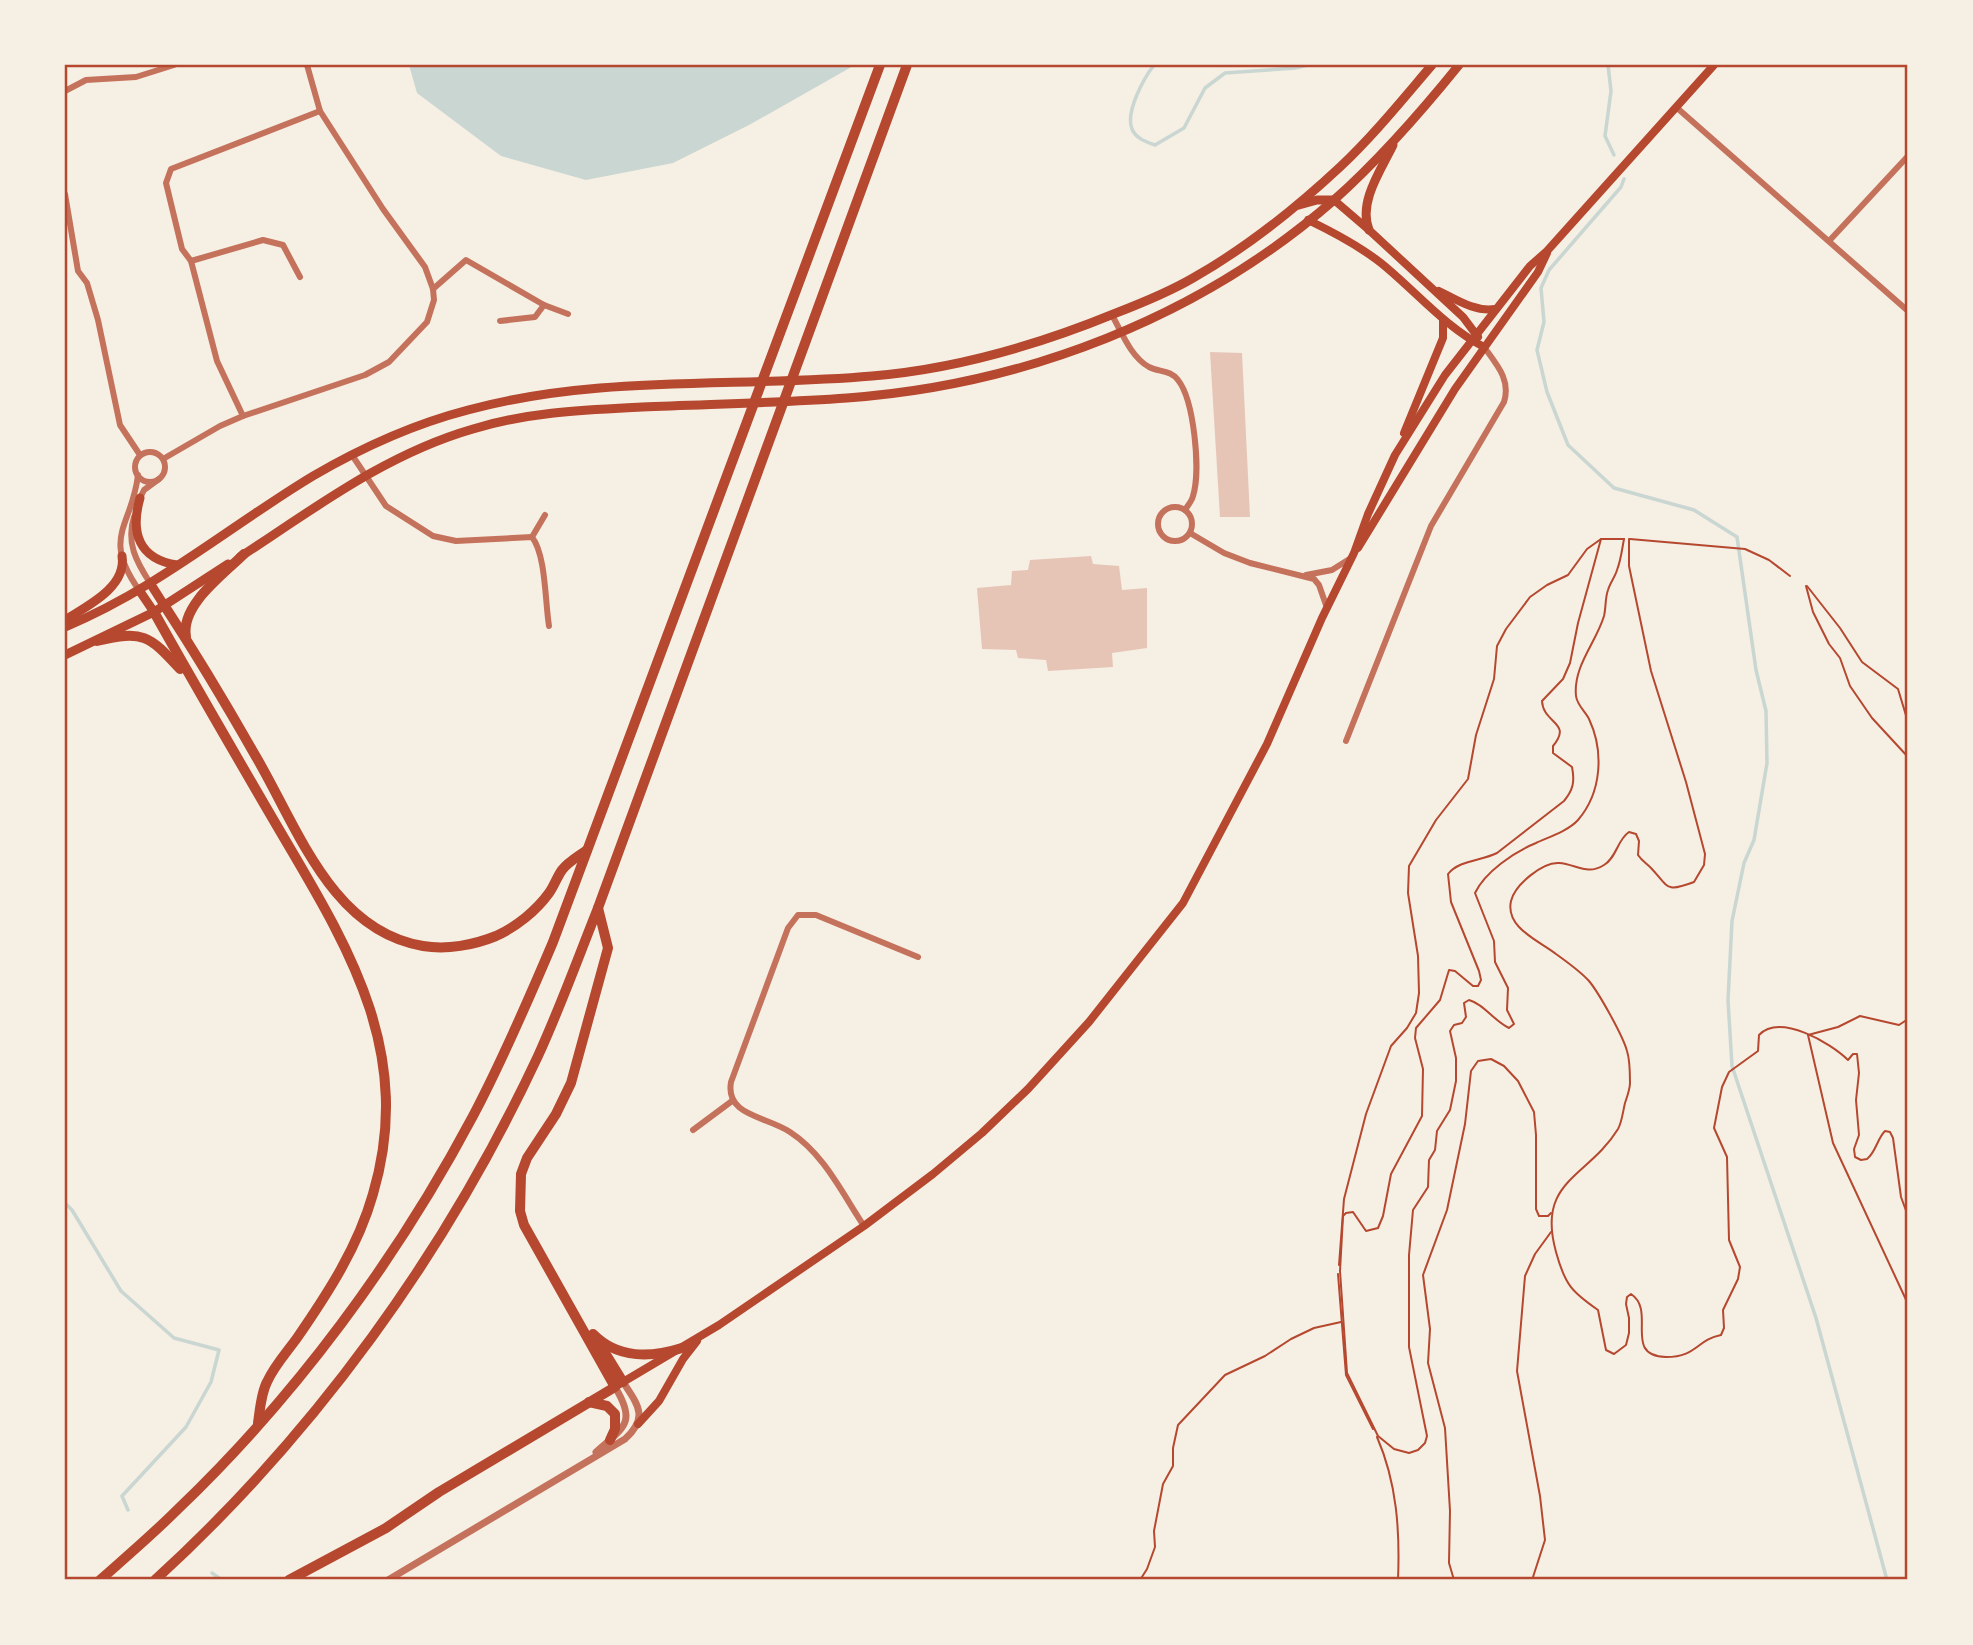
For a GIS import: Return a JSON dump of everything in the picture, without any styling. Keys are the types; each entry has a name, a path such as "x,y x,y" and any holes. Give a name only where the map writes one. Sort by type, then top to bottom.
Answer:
{"highway":[{"path":"100,1580 178,1509 257,1426 327,1341 368,1287 473,1116 528,1002 589,848 880,65"},
{"path":"155,1580 251,1485 323,1402 424,1262 472,1183 523,1087 553,1021 598,908 907,65"},
{"path":"186,640 185,626 192,608 244,554"},
{"path":"159,609 186,640 256,756 324,877 348,907 379,931 429,947 462,946 494,937 523,920 549,893 563,868 589,848"},
{"path":"159,609 194,685 344,943 370,1007 379,1042 384,1079 382,1156 364,1224 328,1293 266,1383 257,1426"},
{"path":"97,641 128,635 143,637 160,647 194,685"},
{"path":"598,908 608,948 574,1073 556,1114 527,1158 521,1174 519,1192 524,1225 619,1384"},
{"path":"578,1317 593,1334 611,1348 634,1355 656,1354 682,1348"},
{"path":"593,1334 619,1384"},
{"path":"289,1580 386,1528 416,1506 619,1384"},
{"path":"589,1402 607,1406 615,1414 615,1429 610,1440"}],"main road":[{"path":"65,627 139,590 311,478 352,455 388,438 449,416 552,392 874,376 943,366 1000,354 1053,338 1112,315 1192,278 1259,235 1366,142 1432,65"},
{"path":"65,655 159,609 304,513 365,475 420,446 516,417 568,411 847,398 922,389 1025,367 1122,334 1214,286 1246,266 1334,200 1396,137 1459,65"},
{"path":"1395,455 1435,389 1530,266 1547,251 1714,65"},
{"path":"1369,230 1365,220 1368,199 1396,137"},
{"path":"1294,207 1317,200 1334,200 1463,317 1474,337"},
{"path":"1308,220 1366,252 1442,319 1474,337 1484,347"},
{"path":"1353,555 1448,400 1538,272 1547,251"},
{"path":"1430,286 1482,310 1495,309"},
{"path":"619,1384 704,1334 864,1226 982,1133 1028,1089 1089,1022 1183,903 1267,744 1353,555 1367,514 1395,455 1443,338 1442,319"},
{"path":"140,498 136,518 140,543 147,554 155,559 177,565"},
{"path":"65,620 96,600 111,585 122,568 122,556"},
{"path":"150,583 159,609"},
{"path":"139,590 159,609"},
{"path":"638,1424 659,1401 683,1359 704,1334"}],"street":[{"path":"65,91 86,80 136,77 174,65"},
{"path":"163,459 243,416 365,375 389,362 427,323 434,300 425,267 383,209 320,111 307,65"},
{"path":"1676,107 1908,311"},
{"path":"243,416 217,361 191,261 181,250 166,183 171,169 320,111"},
{"path":"1830,240 1908,156"},
{"path":"65,194 78,271 87,283 98,320 118,420 126,437 140,455"},
{"path":"191,261 263,240 283,245 300,277"},
{"path":"433,289 466,260 544,305 568,314"},
{"path":"500,321 535,317 544,305"},
{"path":"1112,315 1142,363 1171,373 1186,395 1193,427 1196,484 1194,495 1185,510"},
{"path":"1346,741 1431,526 1504,402 1505,380 1484,347"},
{"path":"139,590 127,572 122,556 121,531 136,491 138,475 135,465 140,455 151,452 163,459"},
{"path":"352,455 386,506 433,536 456,541 532,537"},
{"path":"150,583 136,560 131,544 133,520 140,498 147,488 159,479 164,468 163,459"},
{"path":"138,475 148,481 159,479"},
{"path":"1176,506 1185,510 1191,516 1190,533 1179,540 1167,539 1160,533 1160,514 1167,508 1176,506"},
{"path":"532,537 545,515"},
{"path":"1190,533 1224,553 1250,564 1304,575 1318,583 1327,608"},
{"path":"532,537 541,563 549,626"},
{"path":"1304,575 1332,570 1353,555"},
{"path":"864,1226 808,1144 780,1126 736,1107 729,1094 731,1082 788,928 798,915 816,915 918,957"},
{"path":"693,1130 732,1101"},
{"path":"388,1580 625,1439 638,1424 639,1410 619,1384"},
{"path":"585,1462 623,1427 628,1415 619,1384"}],"path":[{"path":"1601,539 1570,663 1563,679 1542,701 1545,713 1558,726 1560,733 1560,738 1553,746 1553,753 1572,767 1575,780 1571,792 1564,801 1497,853 1459,865 1448,874 1451,901 1479,971 1480,980 1478,986 1473,986 1454,971 1448,970 1440,1000 1416,1028 1415,1038 1423,1069 1422,1116 1391,1174 1378,1228 1366,1231 1353,1212 1343,1216 1340,1271 1347,1373 1378,1436 1400,1452 1418,1450 1425,1443 1427,1436 1409,1347 1409,1255 1413,1210 1427,1187 1429,1160 1435,1150 1437,1131 1450,1110 1457,1081 1456,1058 1450,1031 1466,1017 1464,1003 1469,1000 1478,1002 1486,1013 1503,1025 1509,1028 1514,1024 1507,1010 1508,988 1495,962 1494,941 1475,893 1479,884 1507,860 1577,820 1595,791 1599,772 1594,733 1588,716 1577,702 1577,685 1580,666 1604,615 1607,591 1617,570 1624,539"},
{"path":"1398,1580 1396,1500 1387,1460 1346,1375 1338,1277 1344,1199 1366,1114 1391,1046 1416,1013 1419,993 1418,956 1408,893 1409,866 1436,820 1468,779 1485,704 1494,679 1497,646 1506,629 1530,597 1568,575 1587,549 1601,539 1629,539 1745,549 1790,576"},
{"path":"1629,539 1629,566 1651,671 1686,782 1704,854 1704,864 1694,883 1679,888 1668,887 1659,881 1638,855 1639,841 1636,834 1629,832 1622,837 1615,853 1605,865 1590,871 1552,863 1524,881 1511,902 1511,914 1518,926 1531,938 1555,952 1590,982 1627,1050 1630,1085 1618,1128 1590,1161 1565,1182 1554,1203 1552,1231 1560,1265 1574,1294 1598,1310 1606,1350 1614,1354 1626,1345 1629,1318 1626,1304 1627,1297 1631,1294 1638,1301 1643,1318 1644,1347 1649,1353 1662,1357 1683,1357 1712,1337 1721,1335 1724,1328 1723,1310 1738,1279 1740,1267 1729,1240 1727,1157 1714,1128 1722,1087 1729,1072 1758,1051 1759,1035 1767,1028 1785,1027 1808,1035 1825,1043 1848,1060 1853,1054 1857,1054 1859,1135 1854,1149 1855,1157 1867,1159 1875,1149 1880,1135 1885,1130 1890,1132 1901,1197 1908,1216"},
{"path":"1908,722 1898,688 1862,662 1840,628 1806,586 1813,612 1829,644 1840,658 1850,686 1872,718 1908,757"},
{"path":"1808,1035 1838,1027 1860,1016 1899,1025 1908,1020"},
{"path":"1808,1035 1833,1143 1908,1304"},
{"path":"1454,1580 1449,1563 1450,1511 1445,1428 1428,1363 1430,1329 1423,1275 1447,1210 1465,1124 1471,1071 1478,1061 1491,1059 1504,1066 1518,1081 1534,1112 1536,1209 1539,1216 1544,1217 1552,1211"},
{"path":"1537,1580 1533,1577 1545,1540 1540,1496 1517,1371 1525,1276 1535,1254 1552,1231"},
{"path":"1140,1580 1155,1547 1154,1531 1163,1484 1173,1465 1173,1448 1178,1425 1224,1375 1265,1356 1314,1328 1342,1321"}],"shaded area":[{"path":"409,65 855,65 749,125 673,163 586,180 501,156 417,93"}],"building":[{"path":"1210,352 1242,353 1250,517 1220,517"},
{"path":"1091,556 1093,564 1119,566 1122,590 1147,588 1147,648 1112,653 1113,667 1048,671 1046,660 1018,658 1016,650 982,649 977,588 1011,585 1012,571 1028,570 1030,560"}],"waterway":[{"path":"1154,65 1133,105 1131,122 1136,135 1155,145 1184,128 1205,88 1225,73 1308,65"},
{"path":"1608,65 1611,91 1605,136 1614,155"},
{"path":"1624,179 1621,187 1549,270 1541,288 1544,322 1537,350 1547,392 1568,445 1614,488 1694,510 1737,537 1756,670 1766,711 1767,763 1754,840 1744,863 1732,921 1728,1000 1732,1066 1816,1318 1887,1580"},
{"path":"65,1203 72,1210 121,1291 174,1338 219,1350 211,1382 186,1427 122,1496 128,1510"},
{"path":"212,1573 222,1580"}]}
